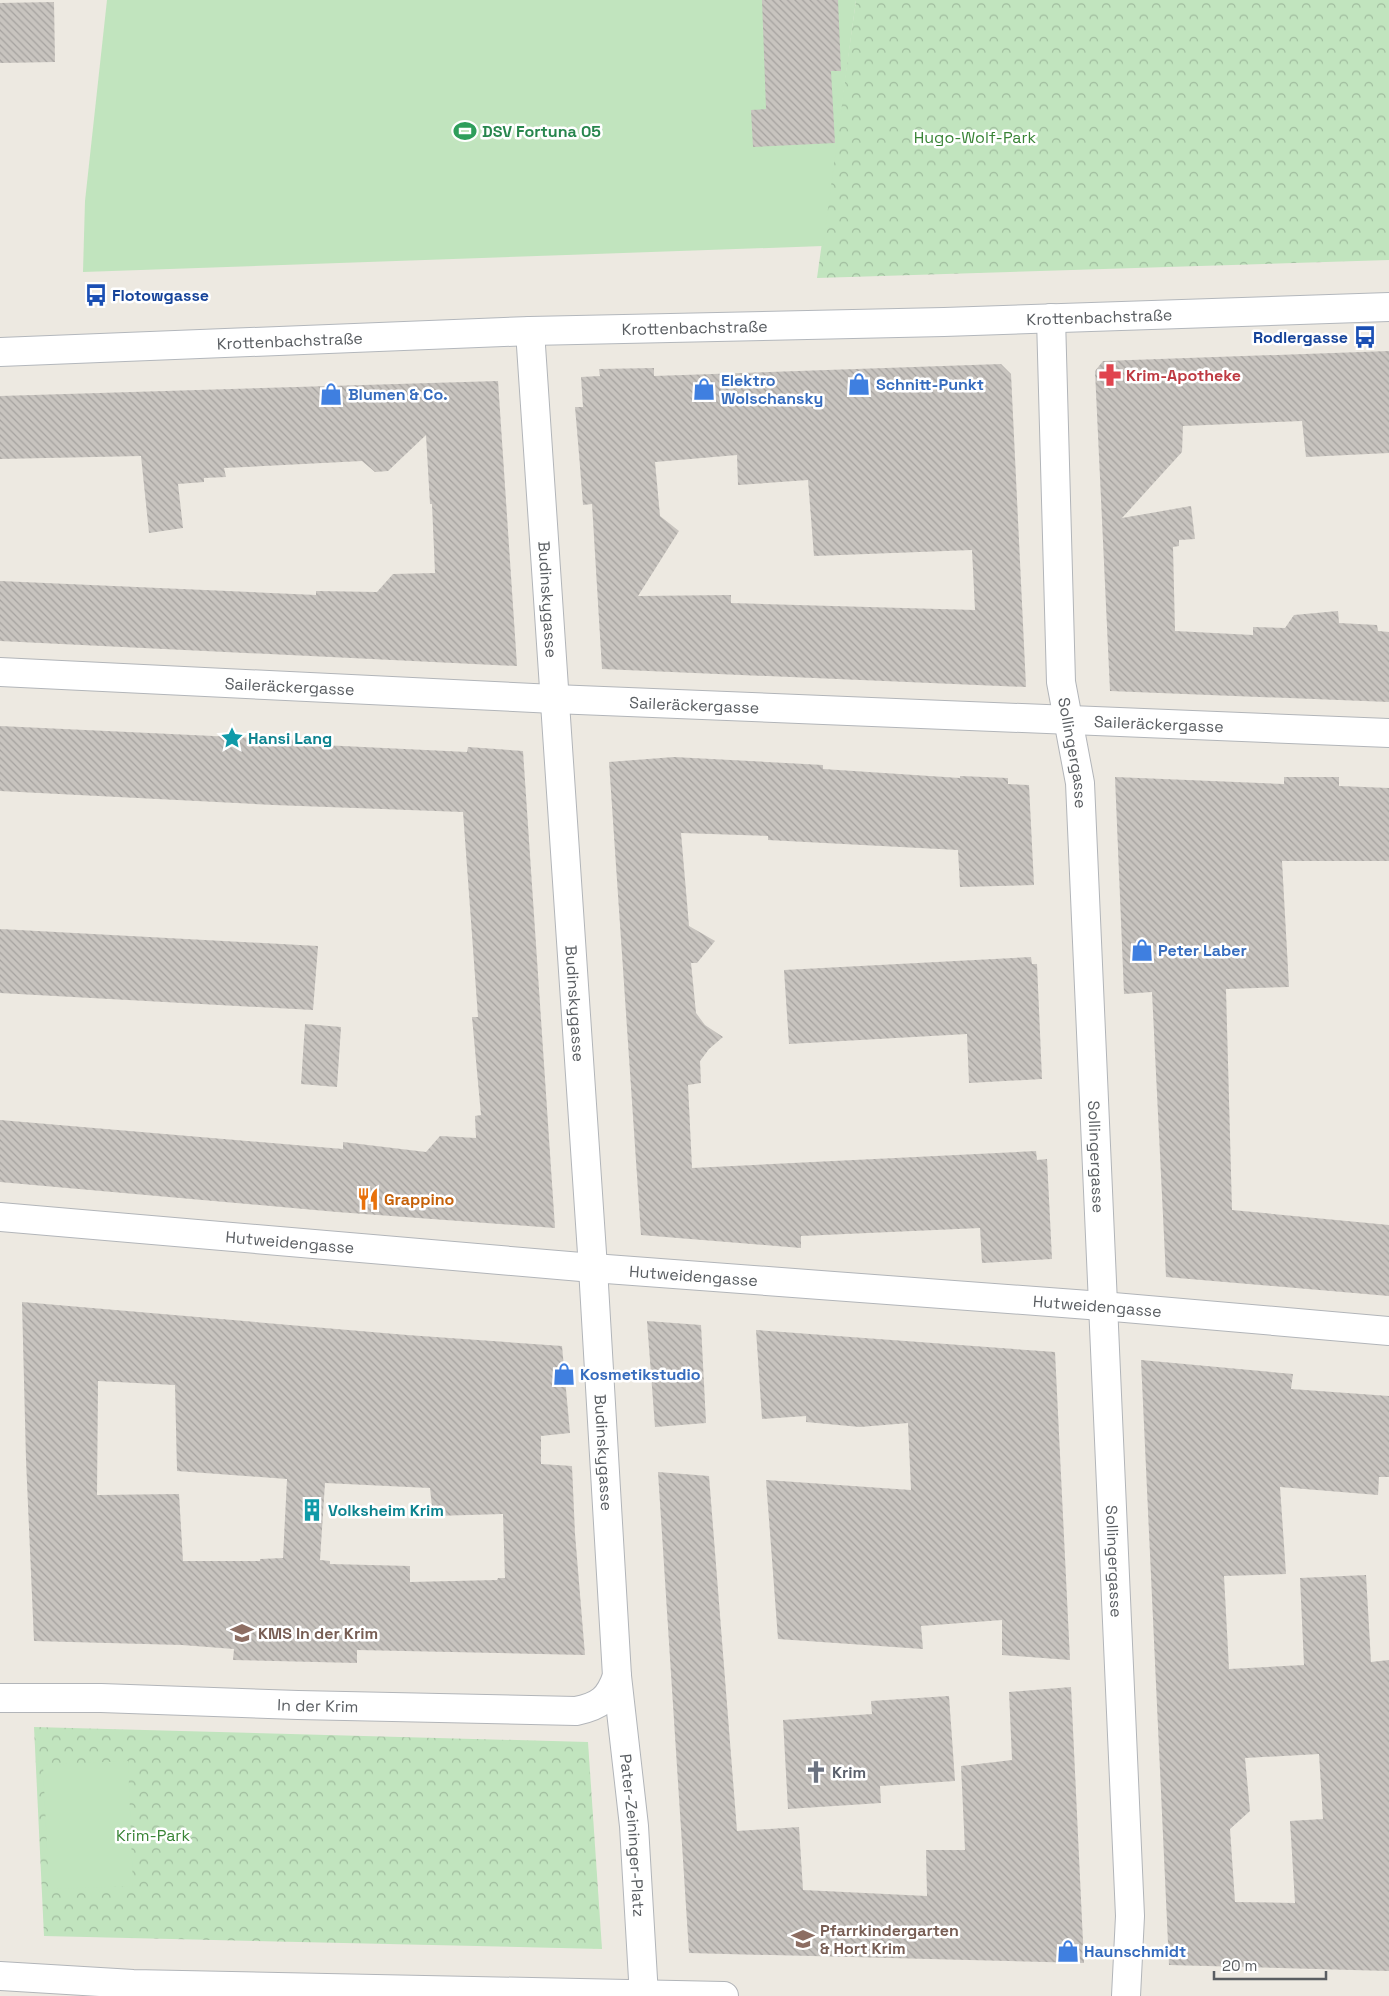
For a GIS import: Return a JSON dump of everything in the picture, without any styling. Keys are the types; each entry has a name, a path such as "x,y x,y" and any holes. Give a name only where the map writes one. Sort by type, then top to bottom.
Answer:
{"street":[{"name":"Krottenbachstraße","path":"0,352 530,331 1052,318 1389,307"},
{"name":"Sollingergasse","path":"1052,318 1060,682 1080,784 1130,1916 1126,1996"},
{"name":"Budinskygasse","path":"530,331 593,1268 617,1676"},
{"name":"Saileräckergasse","path":"0,672 554,700 1389,733"},
{"name":"Hutweidengasse","path":"0,1217 593,1268 1102,1306 1389,1331"},
{"name":"In der Krim","path":"0,1698 100,1698 576,1711 591,1708 605,1699 612,1690 617,1676"},
{"name":"Pater-Zeininger-Platz","path":"617,1676 634,1826 644,1994"},
{"path":"0,1976 133,1984 724,1996"}],"green space":[{"name":"DSV Fortuna 05","path":"107,0 856,0 823,246 83,272 85,201"},
{"name":"Hugo-Wolf-Park","path":"856,0 1389,0 1389,260 817,278"},
{"name":"Krim-Park","path":"34,1727 588,1742 602,1949 44,1936"},
{"path":"128,1761 133,1886 49,1889 43,1765"}],"building":[{"path":"762,0 838,0 841,71 831,71 835,143 753,147 751,110 766,109"},
{"path":"54,2 55,62 0,63 0,3"},
{"path":"1389,351 1389,453 1306,457 1302,421 1183,426 1182,452 1122,518 1191,506 1195,539 1179,540 1179,546 1173,547 1175,631 1253,635 1253,627 1285,628 1294,615 1338,611 1339,623 1377,625 1378,631 1389,632 1389,702 1110,691 1095,371 1103,361"},
{"path":"1001,364 1011,374 1026,687 602,669 592,504 583,505 575,407 583,407 581,377 600,376 599,369 654,368 654,376","holes":["737,455 738,485 808,480 814,556 972,550 975,610 731,603 731,595 638,596 679,531 660,516 655,462"]},
{"path":"498,381 517,666 0,641 0,581 316,595 316,591 377,592 393,574 435,573 426,435 388,471 375,472 362,461 224,468 226,477 204,478 204,482 178,484 183,528 149,533 141,456 0,459 0,396"},
{"path":"0,726 321,741 322,745 467,752 468,747 523,751 555,1228 337,1212 0,1182 0,1120 343,1149 343,1142 426,1152 440,1136 476,1138 475,1116 481,1115 472,1017 478,1017 463,812 274,805 0,791"},
{"path":"674,757 823,765 823,769 960,778 960,776 1008,778 1008,784 1029,785 1034,885 960,887 958,850 768,840 768,836 681,833 689,926 715,941 697,963 691,963 696,1013 705,1025 723,1037 709,1049 700,1061 701,1083 688,1085 692,1168 1036,1151 1037,1160 1047,1159 1052,1259 982,1263 980,1228 801,1236 801,1248 641,1235 609,762"},
{"path":"1115,777 1284,784 1284,777 1339,777 1339,786 1389,788 1389,861 1282,861 1289,987 1226,989 1232,1210 1389,1225 1389,1296 1166,1277 1152,992 1124,994"},
{"path":"0,929 318,946 313,1010 0,993"},
{"path":"1031,957 1032,964 1037,964 1042,1079 969,1083 967,1034 789,1044 784,970"},
{"path":"305,1024 341,1027 337,1087 301,1084"},
{"path":"22,1302 407,1335 562,1346 570,1433 541,1436 541,1464 572,1466 575,1534 585,1655 357,1650 357,1663 233,1660 234,1649 182,1645 34,1641 26,1460","holes":["98,1381 175,1385 177,1471 287,1479 283,1558 260,1559 260,1561 183,1561 179,1494 97,1495","325,1483 430,1488 433,1516 503,1514 505,1578 498,1578 497,1580 410,1582 410,1566 330,1564 330,1561 320,1560"]},
{"path":"647,1321 701,1325 706,1423 655,1427"},
{"path":"756,1330 1055,1352 1070,1660 1002,1655 1002,1620 921,1626 923,1649 778,1639 766,1480 911,1490 908,1423 860,1427 806,1422 806,1416 762,1419"},
{"path":"1141,1360 1293,1374 1291,1389 1389,1396 1389,1477 1379,1477 1378,1495 1280,1487 1286,1574 1224,1576 1229,1669 1304,1665 1300,1578 1366,1575 1371,1662 1389,1660 1389,1971 1169,1965","holes":["1319,1754 1323,1819 1290,1821 1295,1903 1235,1902 1230,1829 1250,1811 1245,1758"]},
{"path":"658,1472 709,1476 737,1831 799,1827 803,1890 927,1896 926,1850 965,1850 961,1766 1012,1760 1009,1692 1071,1687 1084,1963 689,1953"},
{"path":"949,1696 955,1781 880,1786 881,1803 788,1809 783,1720 872,1714 871,1701"}],"place":[{"name":"DSV Fortuna 05","path":"465,131"},
{"name":"Flotowgasse","path":"96,295"},
{"name":"Rodlergasse","path":"1365,337"},
{"name":"Krim-Apotheke","path":"1110,375"},
{"name":"Schnitt-Punkt","path":"859,384"},
{"name":"Elektro Wolschansky","path":"704,389"},
{"name":"Blumen & Co.","path":"331,394"},
{"name":"Hansi Lang","path":"232,738"},
{"name":"Peter Laber","path":"1142,950"},
{"name":"Grappino","path":"368,1199"},
{"name":"Kosmetikstudio","path":"564,1374"},
{"name":"Volksheim Krim","path":"312,1510"},
{"name":"KMS In der Krim","path":"242,1633"},
{"name":"Krim","path":"816,1772"},
{"name":"Pfarrkindergarten & Hort Krim","path":"803,1939"},
{"name":"Haunschmidt","path":"1068,1951"}]}
